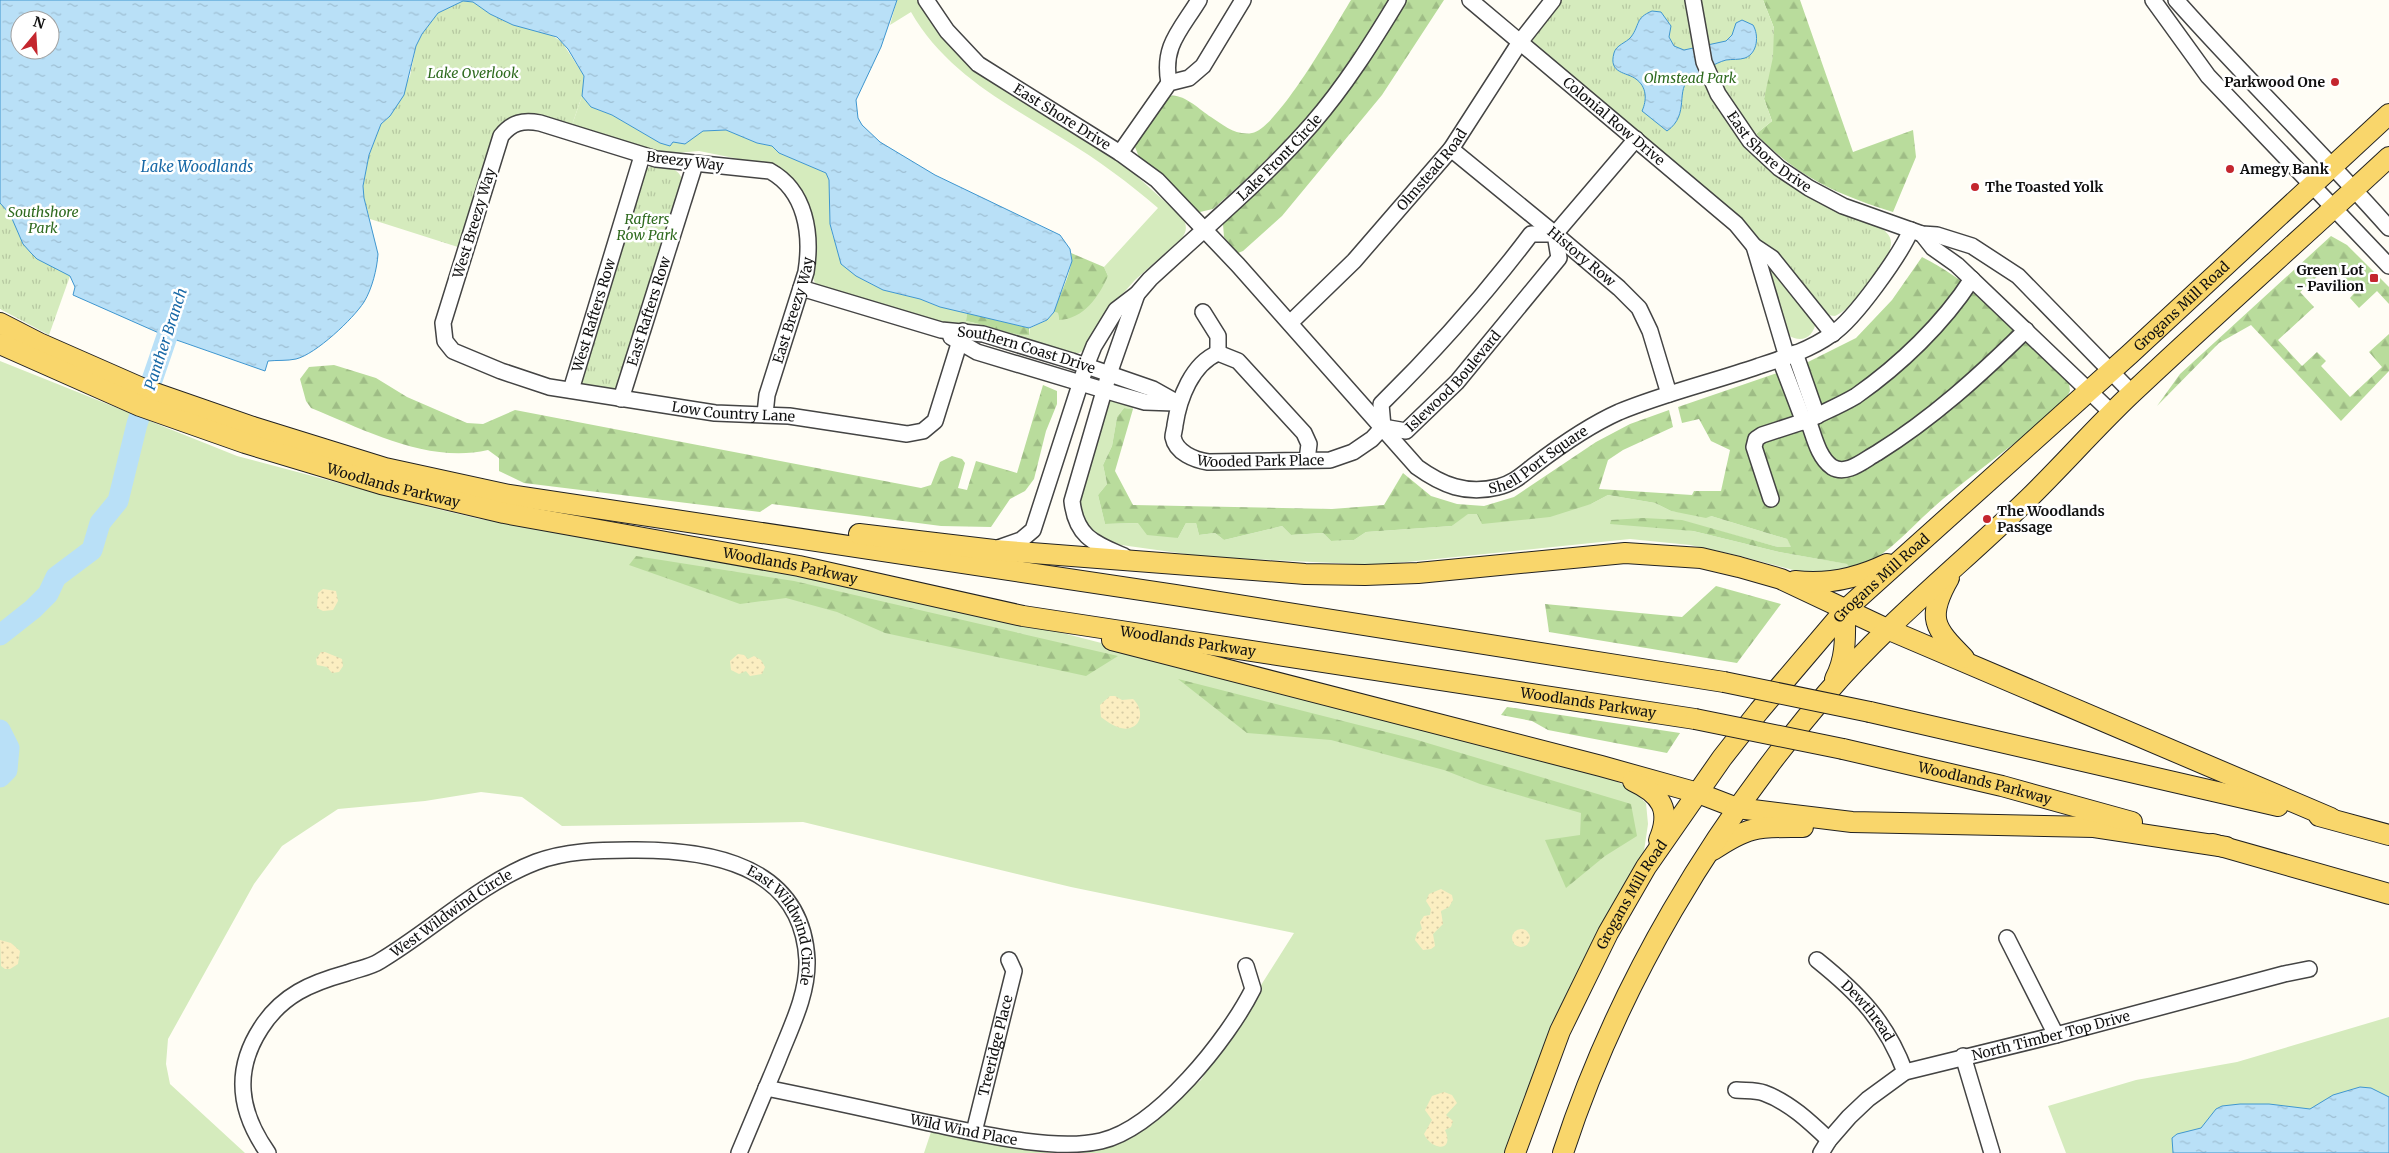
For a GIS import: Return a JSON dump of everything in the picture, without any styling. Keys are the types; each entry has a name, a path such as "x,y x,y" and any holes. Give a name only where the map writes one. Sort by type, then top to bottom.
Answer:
{"main road":[{"name":"Grogans Mill Road","path":"1515,1153 1533,1101 1570,1008 1608,933 1646,867 1722,758 1759,711 1845,610 2090,390 2389,114"},
{"path":"1563,1153 1573,1123 1613,1025 1647,953 1737,808 1827,694 1887,629 2028,499 2132,393 2389,156"},
{"name":"Woodlands Parkway","path":"0,323 36,351"},
{"name":"Woodlands Parkway","path":"0,344 36,351 146,390 249,435 381,484 504,513 799,566 1023,616 1695,719 1843,749 2002,786 2389,894"},
{"name":"Woodlands Parkway","path":"249,435 508,495 1724,682 1870,712 2331,818 2389,836"},
{"path":"621,511 656,510 994,550 1305,574 1365,575 1418,573 1625,553 1663,554 1720,562 1781,580 1887,629 2331,818"},
{"path":"1781,580 1816,584 1844,579 1870,572 1910,550"},
{"path":"1954,568 1937,603 1935,616 1937,627 1945,640 1971,665"},
{"path":"1827,694 1842,666 1845,643 1845,610"},
{"path":"1023,616 1171,657 1602,766 1698,793 1737,808 1852,822 2094,827 2226,847"},
{"path":"1602,766 1639,784 1656,796 1666,812 1665,826 1646,867"},
{"path":"1707,854 1734,836 1750,829 1814,827 1852,822"}],"street":[{"name":"East Shore Drive","path":"926,0 946,31 978,64 1120,153 1157,180 1203,229"},
{"path":"1169,84 1166,66 1168,49 1199,0"},
{"path":"1120,153 1169,84 1189,78 1203,66 1243,0"},
{"name":"Lake Front Circle","path":"994,550 1022,540 1033,530 1086,366 1094,346 1116,310 1137,294 1150,279 1203,229 1253,185 1312,124 1361,59 1398,0"},
{"name":"Colonial Row Drive","path":"1470,0 1736,224 1754,246 1772,258 1833,334"},
{"name":"Olmstead Road","path":"1290,323 1354,261 1451,149 1484,95 1520,42 1553,0"},
{"name":"East Shore Drive","path":"1693,0 1698,38 1712,81 1731,115 1750,141 1779,168 1809,188 1843,206 1917,232 1936,235 1972,246 2018,276 2109,372 2132,393"},
{"path":"2389,228 2334,166 2252,83 2176,1 2157,4 2191,55 2239,110 2389,266"},
{"path":"2191,55 2210,36"},
{"name":"Breezy Way","path":"527,121 540,123 642,156 695,164 770,171 782,178 790,186 801,205"},
{"name":"West Breezy Way","path":"445,341 443,323 501,136 508,127 527,121"},
{"path":"1555,234 1636,139"},
{"name":"History Row","path":"1451,149 1619,288 1639,308 1650,331 1668,394"},
{"name":"West Rafters Row","path":"571,390 642,156"},
{"name":"East Rafters Row","path":"621,399 695,164"},
{"name":"East Breezy Way","path":"765,414 767,395 801,288 808,259 801,205"},
{"name":"Shell Port Square","path":"1203,229 1290,323 1417,467 1435,480 1456,489 1477,490 1499,487 1519,479 1536,464 1610,417 1668,394 1788,357 1833,334 1845,322 1917,232"},
{"name":"East Shore Drive","path":"1917,232 1933,248 1957,265 2112,413"},
{"name":"Islewood Boulevard","path":"1532,234 1555,234 1559,258 1457,382 1406,431 1383,427 1381,404 1427,359 1486,293 1532,234"},
{"name":"Colonial Row Drive","path":"1754,246 1821,456 1834,468 1849,470 1915,430 1968,386 2026,330"},
{"path":"1771,499 1754,448 1756,439 1762,435 1810,419 1855,396 1896,364 1927,334 1972,279"},
{"name":"Southern Coast Drive","path":"801,288 961,337 977,352 1145,402 1178,403"},
{"name":"Lake Front Circle","path":"1129,559 1093,542 1084,535 1073,512 1072,501 1109,374 1137,294"},
{"path":"1203,312 1218,336 1218,353"},
{"name":"Southern Coast Drive","path":"961,337 983,334 1153,389 1178,403"},
{"name":"Low Country Lane","path":"445,341 452,351 530,382 715,414 765,414 907,434 917,433 928,428 935,421 961,337"},
{"path":"1178,403 1199,367 1210,356 1218,353 1238,361 1304,433 1309,444 1308,460"},
{"name":"Wooded Park Place","path":"1178,403 1173,437 1181,451 1194,460 1208,462 1330,460 1353,452 1372,439 1383,427"},
{"name":"West Wildwind Circle","path":"268,1153 249,1121 241,1084 245,1064 260,1028 285,999 321,980 377,964 512,873 538,861 576,852 656,849 693,852 721,858"},
{"name":"East Wildwind Circle","path":"721,858 745,867 780,891 796,917 804,938 807,962 804,987 795,1018 739,1153"},
{"path":"2007,938 2056,1035"},
{"name":"Treeridge Place","path":"974,1132 1014,971 1009,960"},
{"name":"Dewthread","path":"1817,960 1857,993 1870,1008 1896,1048 1905,1072"},
{"name":"Wild Wind Place","path":"766,1088 974,1132 1055,1144 1080,1144 1102,1141 1122,1134 1183,1087 1243,1010 1253,989 1246,966"},
{"name":"North Timber Top Drive","path":"1821,1153 1829,1140 1849,1117 1868,1099 1905,1072 1963,1056 2056,1035 2284,974 2310,969"},
{"path":"1963,1056 1992,1153"},
{"path":"1736,1090 1763,1093 1780,1101 1808,1120 1829,1140"}],"green space":[{"path":"897,0 917,0 942,36 972,68 1130,170 1183,218 1186,228 1182,238 1135,280 1118,299 1083,351 1079,353 1052,354 821,287 815,283 811,273 801,189 774,166 699,151 666,154 571,128 582,96 591,107 612,115 660,143 673,142 703,131 726,130 757,143 772,146 779,153 826,173 829,180 830,224 833,237 856,276 883,290 920,299 940,307 967,312 966,321 1029,335 1030,328 1047,320 1054,312 1058,313 1059,320 1108,276 1104,267 1158,208 1101,164 1000,100 960,70 925,34 911,12 890,25"},
{"path":"1351,0 1389,0 1362,44 1319,103 1245,180 1213,209 1200,212 1195,209 1164,178 1139,157 1135,147 1137,139 1168,96 1179,96 1185,99 1220,123 1241,133 1252,133 1263,127 1291,96"},
{"path":"1407,0 1444,0 1382,95 1282,216 1243,251 1238,253 1224,237 1223,224 1344,95"},
{"name":"Olmstead Park","path":"1561,0 1763,0 1774,28 1773,57 1764,99 1772,121 1745,143 1830,205 1884,230 1889,236 1891,243 1885,261 1861,295 1843,312 1835,316 1827,315 1749,227 1533,44 1533,37 1541,19"},
{"path":"1763,0 1800,0 1853,152 1913,130 1916,157 1893,212 1836,191 1803,173 1787,162 1756,134 1772,121 1764,99 1774,28"},
{"name":"Lake Overlook","path":"463,1 473,2 490,14 513,25 550,34 562,42 584,76 582,96 571,128 512,120 461,248 370,219 364,198 363,186 369,155 381,124 390,116 410,76 416,46 422,34 438,13"},
{"name":"Southshore Park","path":"0,121 70,276 49,335 0,309"},
{"name":"Rafters Row Park","path":"653,165 674,170 682,179 616,389 608,391 597,390 587,387 580,381 644,170"},
{"path":"2331,236 2347,245 2389,287 2389,304 2377,291 2359,308 2350,298 2356,291 2331,264 2300,292 2314,307 2278,340 2302,366 2317,352 2326,361 2321,366 2350,397 2382,367 2369,352 2389,334 2389,371 2341,421 2251,325 2219,343 2157,406 2180,374"},
{"path":"1071,253 1104,267 1108,276 1090,305 1076,316 1059,320 1058,313 1054,312 1068,275"},
{"path":"1922,257 1964,283 2001,314 2069,383 2070,391 2062,407 1943,499 1878,557 1853,571 1847,564 1779,552 1693,531 1610,524 1611,520 1643,518 1682,520 1778,547 1791,547 1787,539 1711,516 1706,518 1671,511 1655,503 1608,495 1591,504 1550,517 1482,524 1477,514 1468,514 1452,526 1366,532 1354,540 1331,541 1323,533 1291,535 1282,526 1224,540 1215,533 1199,535 1196,523 1186,523 1178,538 1147,535 1138,523 1105,524 1098,495 1107,484 1103,465 1112,446 1117,417 1124,408 1133,409 1115,471 1133,505 1332,509 1384,505 1403,473 1431,496 1457,504 1484,506 1514,497 1596,442 1630,424 1669,410 1673,427 1623,450 1608,460 1599,489 1692,495 1694,491 1721,491 1730,450 1711,441 1699,419 1682,423 1678,407 1806,363 1856,338 1892,300"},
{"path":"1770,266 1816,321 1810,335 1798,339 1788,335 1768,267"},
{"path":"967,312 1029,328 1029,335 1014,334 966,321"},
{"path":"0,361 237,456 433,508 480,519 570,532 966,608 1291,692 1612,779 1631,789 1646,803 1648,824 1643,858 1509,1153 924,1153 932,1129 1119,1142 1201,1080 1294,933 1071,887 803,822 562,826 522,797 481,792 425,801 338,809 282,846 254,884 168,1039 166,1064 170,1084 245,1153 0,1153"},
{"path":"334,365 376,378 407,397 467,423 483,424 515,410 921,488 931,485 940,462 952,456 962,459 965,463 958,488 967,490 976,461 1017,473 1043,385 1057,391 1057,404 1046,431 1034,479 1025,491 1010,499 991,527 941,526 772,504 760,512 524,483 499,471 499,458 488,450 465,453 420,449 375,435 311,408 306,401 300,379 309,367"},
{"path":"1119,399 1134,404 1133,409 1124,408 1117,417 1112,446 1103,465 1107,484 1098,495 1105,524 1139,523 1178,538 1186,523 1196,523 1199,535 1215,533 1224,540 1282,526 1291,535 1323,533 1331,541 1354,540 1366,532 1452,526 1467,514 1591,504 1608,495 1655,503 1671,511 1711,516 1787,539 1792,548 1778,547 1719,531 1670,527 1779,552 1848,564 1853,571 1805,573 1690,545 1630,539 1377,565 1207,557 1107,543 1086,527 1078,500 1105,408 1110,401"},
{"path":"636,556 794,581 1118,656 1086,676 885,633 837,612 786,598 740,604 629,565"},
{"path":"1716,586 1781,604 1737,663 1549,632 1545,604 1682,617"},
{"path":"1178,679 1414,739 1631,804 1637,836 1605,856 1566,888 1545,840 1580,835 1581,813 1480,784 1444,770 1331,740 1247,733"},
{"path":"1507,707 1680,733 1667,753 1548,730 1532,721 1501,715"},
{"path":"2389,1017 2389,1153 2066,1153 2048,1106 2136,1080 2237,1062"}],"sand":[{"path":"323,589 336,591 338,601 333,610 323,611 317,608 318,593"},
{"path":"321,652 342,659 343,666 339,672 332,673 327,667 317,665 316,659"},
{"path":"738,654 744,655 748,659 754,656 761,660 765,667 762,674 750,676 746,671 739,674 731,670 730,661"},
{"path":"1110,696 1115,696 1122,700 1133,699 1136,702 1140,715 1135,726 1126,729 1111,724 1101,717 1100,705"},
{"path":"1441,889 1452,895 1453,900 1449,907 1441,911 1443,924 1433,934 1435,946 1431,949 1423,950 1415,940 1417,933 1422,929 1420,922 1424,916 1430,915 1431,909 1426,901 1429,894"},
{"path":"1517,929 1525,929 1530,934 1528,945 1517,947 1512,942 1512,934"},
{"path":"0,940 11,943 20,951 18,964 10,969 5,969 1,966"},
{"path":"1444,1092 1452,1095 1457,1103 1446,1115 1453,1121 1451,1127 1445,1130 1447,1142 1441,1147 1432,1144 1424,1134 1432,1120 1425,1110 1432,1096"}],"water":[{"name":"Lake Woodlands","path":"0,0 897,0 881,47 856,100 858,118 862,125 880,142 935,175 1060,235 1070,249 1072,261 1054,312 1047,320 1029,328 940,307 920,299 883,290 856,276 841,264 830,224 829,180 826,173 779,153 772,146 757,143 726,130 703,131 685,144 673,142 670,146 660,143 612,115 591,107 582,96 584,76 568,49 557,37 513,25 490,14 473,2 463,1 438,13 422,34 416,46 404,95 390,116 381,124 369,155 363,186 364,198 378,254 369,291 359,309 343,326 304,356 293,360 268,361 265,371 168,337 73,295 75,287 70,276 37,259 31,253 23,244 10,214 0,203"},
{"path":"1652,11 1661,12 1671,26 1669,37 1674,46 1684,50 1726,41 1732,35 1736,23 1742,20 1753,25 1757,39 1755,48 1749,56 1743,59 1726,60 1717,63 1686,83 1683,89 1681,110 1674,124 1667,131 1642,111 1645,94 1640,82 1616,69 1613,60 1617,48 1631,37 1643,16"},
{"path":"2360,1087 2371,1088 2389,1097 2389,1153 2173,1153 2172,1138 2177,1134 2201,1128 2216,1109 2222,1106 2269,1104 2310,1109 2333,1095"}],"waterway":[{"name":"Panther Branch","path":"0,635 33,609 48,594 56,577 92,550 100,523 118,501 137,424 176,310"},
{"name":"Panther Branch","path":"0,730 9,748 7,770 0,777"}],"place":[{"name":"Parkwood One","path":"2335,82"},
{"name":"Amegy Bank","path":"2230,169"},
{"name":"The Toasted Yolk","path":"1975,187"},
{"name":"Green Lot - Pavilion","path":"2374,278"},
{"name":"The Woodlands Passage","path":"1987,519"}]}
